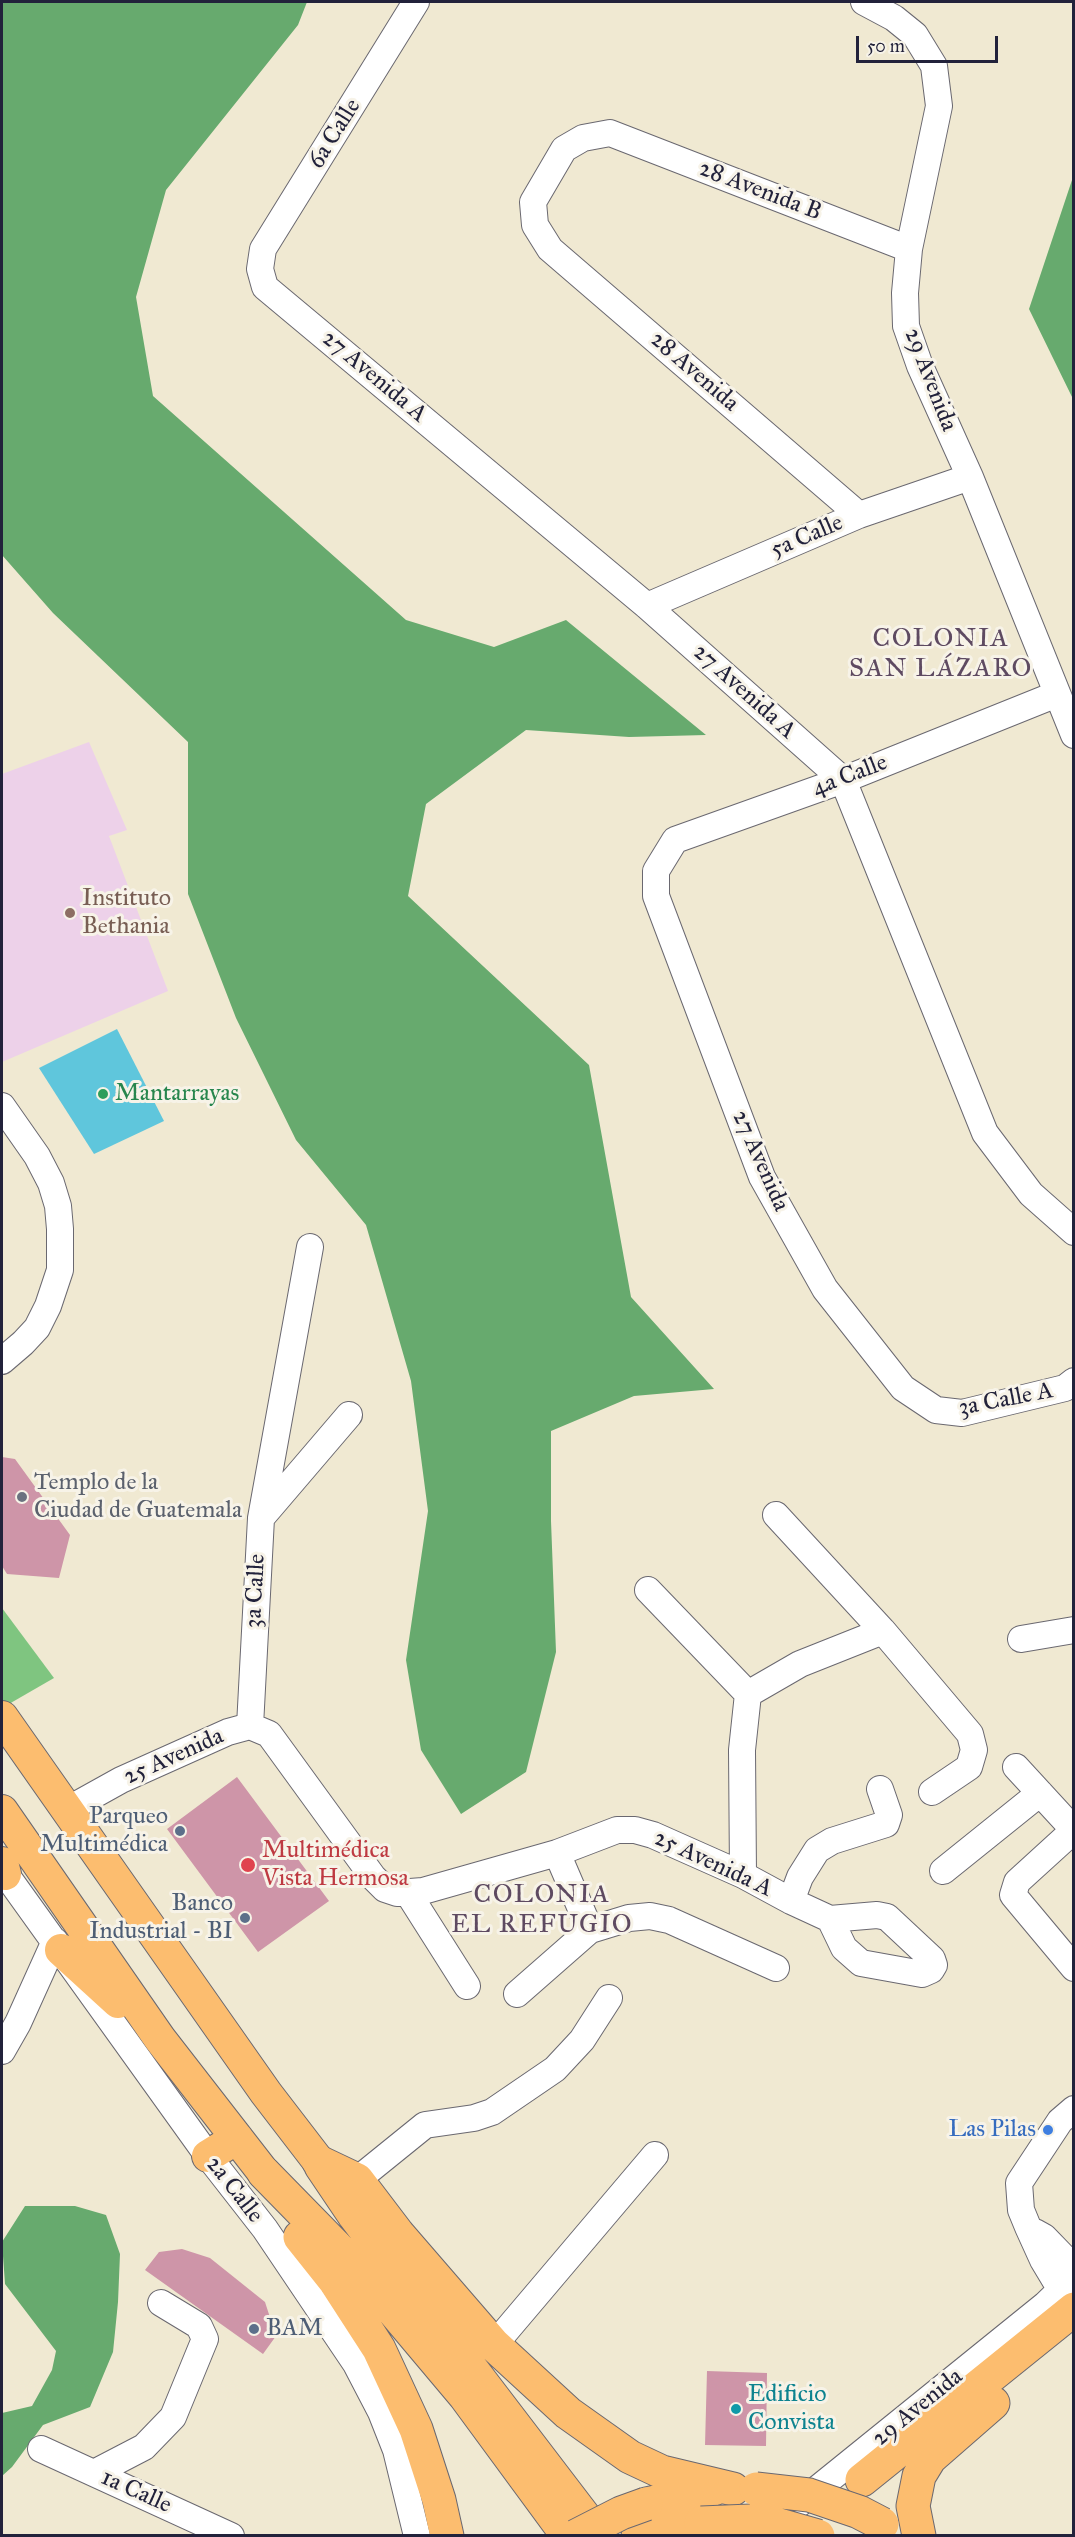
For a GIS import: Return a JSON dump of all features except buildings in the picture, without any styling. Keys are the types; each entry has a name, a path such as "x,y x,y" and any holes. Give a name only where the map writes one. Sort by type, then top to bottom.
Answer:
{"highway":[{"path":"319,2162 357,2180 398,2234 494,2344 568,2414 630,2457 662,2472 738,2488 809,2495 851,2508 891,2530"},
{"path":"319,2162 354,2215 599,2535"},
{"path":"261,2170 282,2216 335,2281 379,2349 416,2429 447,2535"},
{"path":"261,2170 359,2270 457,2387 568,2535"},
{"path":"862,2481 1071,2286"},
{"path":"920,2535 915,2516 914,2497 919,2476 930,2458 1074,2336"},
{"path":"516,2428 578,2480 619,2535"},
{"path":"647,2523 707,2490 738,2488"},
{"path":"576,2535 613,2516 647,2523 751,2521 818,2535"}],"main road":[{"path":"2,1717 266,2093 319,2162"},
{"path":"2,1811 160,2039 261,2170"},
{"path":"58,1945 160,2039"},
{"path":"208,2156 233,2133 256,2128 266,2123 271,2108 266,2093"},
{"path":"261,2170 272,2141 278,2136 294,2131"}],"street":[{"name":"6a Calle","path":"260,269 263,249 416,2"},
{"name":"29 Avenida","path":"864,2 894,18 915,35 934,66 939,106 909,249 905,293 906,326 920,366 970,477 1074,735"},
{"name":"28 Avenida B","path":"610,133 909,249"},
{"name":"28 Avenida","path":"610,133 583,138 564,149 533,202 535,225 550,249 859,515"},
{"name":"27 Avenida A","path":"260,269 265,287 647,606 843,780 985,1133 1031,1194 1074,1232"},
{"name":"5a Calle","path":"647,606 859,515 970,477"},
{"name":"4a Calle","path":"656,871 675,840 843,780 1057,694"},
{"name":"27 Avenida","path":"656,871 656,896 762,1177 825,1289 903,1388 936,1410"},
{"path":"2,1106 37,1156 51,1183 58,1206 60,1270 48,1306 37,1328 2,1361"},
{"name":"3a Calle","path":"250,1726 261,1518 310,1247"},
{"name":"3a Calle A","path":"936,1410 962,1413 1065,1388 1074,1381"},
{"path":"261,1518 349,1415"},
{"path":"776,1515 884,1631 970,1734 974,1750 969,1767 932,1792"},
{"path":"648,1590 748,1694 742,1750 743,1875"},
{"path":"1021,1640 1074,1630"},
{"path":"748,1694 800,1664 884,1631"},
{"path":"250,1726 269,1734 373,1877 396,1891 467,1986"},
{"name":"25 Avenida","path":"67,1810 121,1780 228,1732 250,1726"},
{"path":"1016,1767 1074,1830 1017,1882 1013,1895 1074,1968"},
{"path":"791,1901 800,1877 817,1850 832,1841 886,1824 889,1815 880,1789"},
{"path":"943,1871 1040,1792"},
{"name":"25 Avenida A","path":"396,1891 423,1891 557,1853 617,1830 635,1830 652,1835 743,1875 830,1919"},
{"path":"557,1853 590,1930"},
{"name":"2a Calle","path":"3,1869 208,2156 265,2229 356,2364 381,2412 396,2450 417,2535"},
{"path":"517,1994 590,1930 629,1918 650,1916 669,1920 776,1968"},
{"path":"2,2051 58,1945"},
{"path":"357,2180 425,2125 474,2118 492,2112 546,2075 569,2055 609,1998"},
{"path":"1071,2116 1019,2183 1021,2211 1038,2252 1071,2286"},
{"path":"494,2344 655,2155"},
{"name":"29 Avenida","path":"760,2535 1071,2286"},
{"path":"94,2473 144,2447 173,2417 206,2338 199,2326 161,2303"},
{"name":"1a Calle","path":"41,2449 231,2535"}],"shaded area":[{"name":"Instituto Bethania","path":"89,742 127,830 109,836 168,991 2,1062 2,774"}],"green space":[{"path":"2,2 307,2 298,25 166,190 136,297 153,396 406,620 494,647 566,620 706,735 629,737 526,730 426,804 408,896 589,1065 631,1297 714,1389 634,1396 551,1431 551,1521 556,1652 526,1772 461,1814 421,1750 406,1660 428,1511 411,1381 366,1225 296,1140 236,1018 188,894 188,742 53,613 2,555"},
{"path":"1073,177 1074,399 1029,309"},
{"path":"2,1608 54,1678 2,1708"},
{"path":"25,2206 75,2206 106,2215 120,2254 118,2302 113,2352 90,2407 43,2425 12,2467 2,2476 2,2413 32,2406 52,2370 56,2351 5,2284 2,2242"}],"water":[{"name":"Mantarrayas","path":"117,1029 164,1121 94,1154 39,1068"}],"place":[{"name":"Instituto Bethania","path":"70,913"},
{"name":"Mantarrayas","path":"103,1094"},
{"name":"Templo de la Ciudad de Guatemala","path":"22,1497"},
{"name":"Parqueo Multimédica","path":"180,1831"},
{"name":"Multimédica Vista Hermosa","path":"248,1865"},
{"name":"Banco Industrial - BI","path":"245,1918"},
{"name":"Las Pilas","path":"1048,2130"},
{"name":"BAM","path":"254,2329"},
{"name":"Edificio Convista","path":"736,2409"}],"district":[{"name":"COLONIA SAN LÁZARO","path":"941,655"},
{"name":"COLONIA EL REFUGIO","path":"542,1911"}]}
